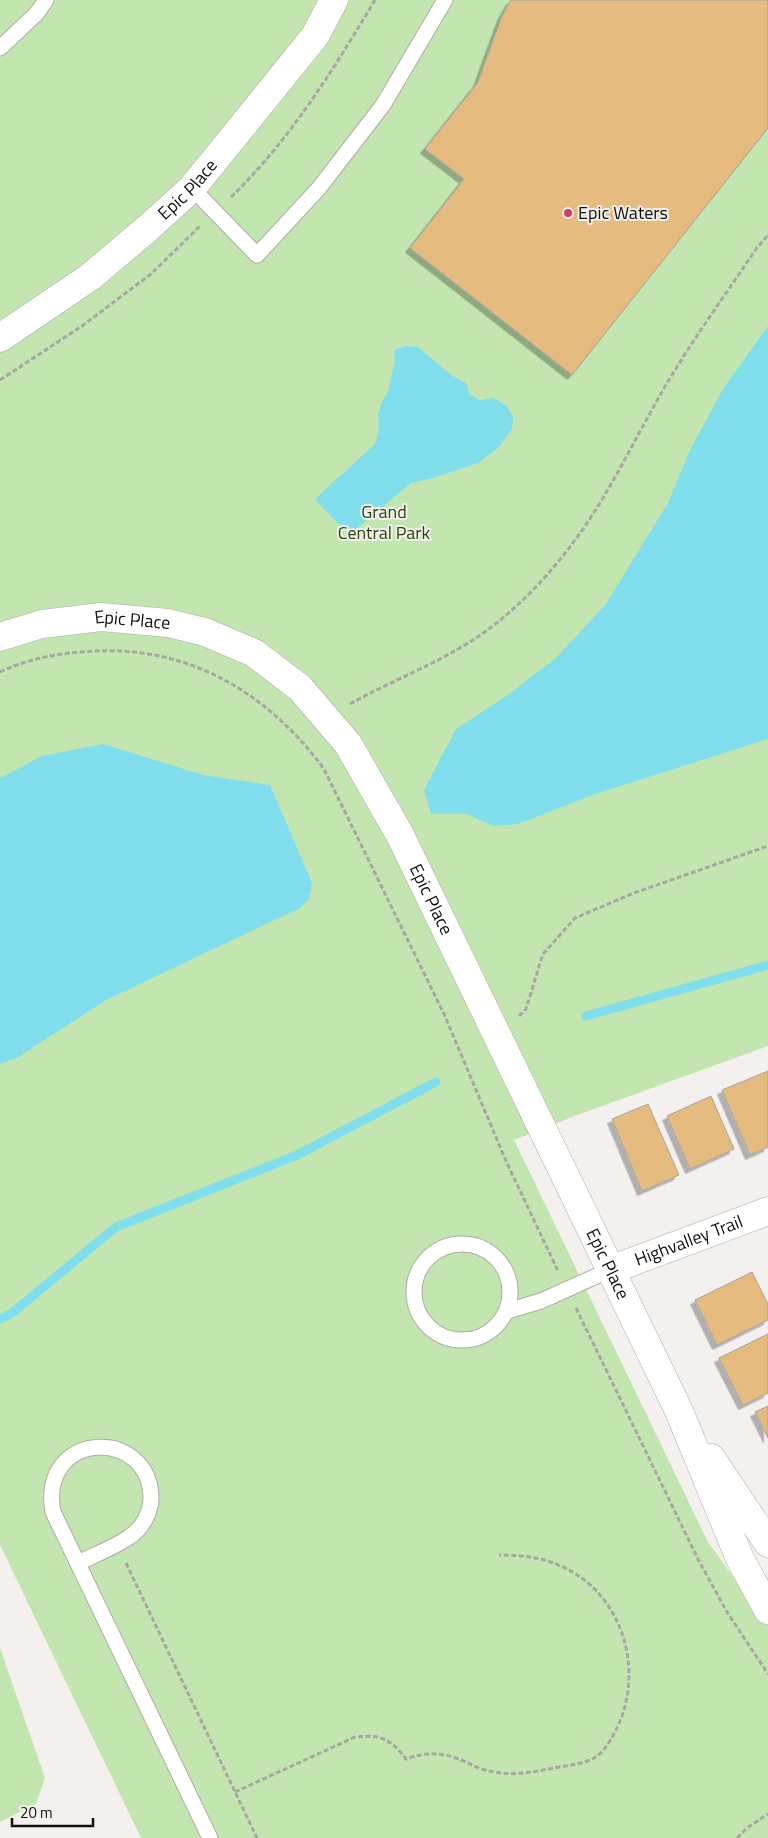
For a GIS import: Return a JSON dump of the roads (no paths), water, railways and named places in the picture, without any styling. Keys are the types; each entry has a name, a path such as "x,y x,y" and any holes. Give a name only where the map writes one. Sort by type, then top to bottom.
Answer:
{"street":[{"name":"Epic Place","path":"0,338 90,277 192,188 315,36 334,0"},
{"name":"Epic Place","path":"0,637 42,624 101,617 168,622 205,632 254,654 300,688 348,744 400,835 679,1411 740,1559 768,1610"},
{"name":"Highvalley Trail","path":"610,1270 768,1211"},
{"name":"Epic Place","path":"679,1411 768,1543"}],"lane":[{"path":"0,48 37,13 46,0"},
{"path":"192,188 257,255 319,188 383,105 445,0"},
{"path":"507,1311 510,1299 510,1286 507,1274 501,1262 492,1253 480,1247 468,1244 455,1244 443,1247 431,1254 416,1275 413,1287 414,1299 417,1312 423,1322 432,1331 443,1337 468,1340 480,1337 496,1326 507,1311 541,1301 610,1270"},
{"path":"78,1563 129,1538 147,1517 151,1490 147,1478 141,1466 131,1456 119,1450 91,1447 78,1452 66,1460 57,1471 52,1484 50,1498 53,1512 210,1838"}],"water":[{"path":"768,326 768,739 595,794 518,824 493,826 467,814 431,814 424,790 456,729 505,697 556,658 606,604 668,503 690,450 723,389"},
{"path":"405,346 418,347 451,375 466,383 470,395 480,400 493,398 506,405 513,417 512,429 497,449 478,463 433,478 411,483 349,535 315,499 376,443 379,426 378,414 388,391 395,362 394,350"},
{"path":"103,744 203,775 270,785 312,883 309,899 300,908 106,1000 18,1057 0,1064 0,778 42,756"}],"waterway":[{"path":"586,1016 768,965"},
{"path":"0,1319 12,1313 116,1227 297,1155 436,1082"}],"place":[{"name":"Epic Waters","path":"568,213"}],"park label":[{"name":"Grand Central Park","path":"384,522"}]}
